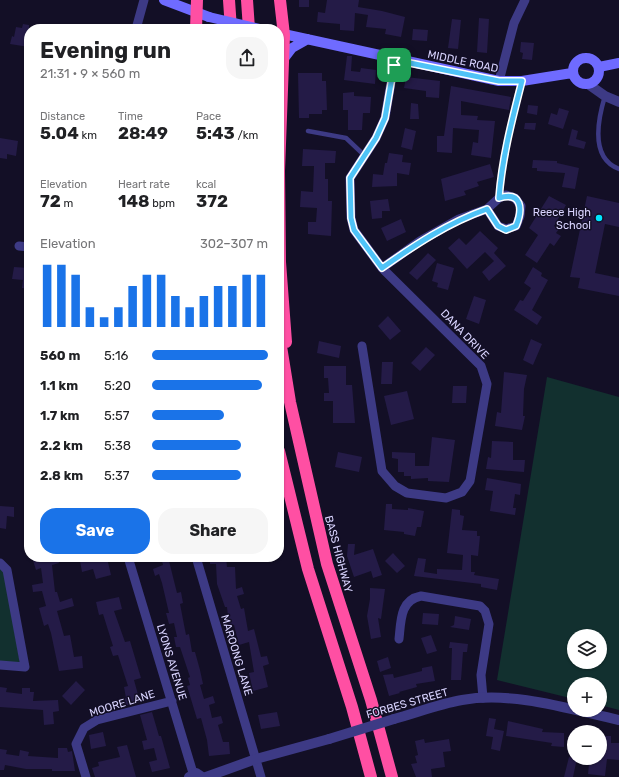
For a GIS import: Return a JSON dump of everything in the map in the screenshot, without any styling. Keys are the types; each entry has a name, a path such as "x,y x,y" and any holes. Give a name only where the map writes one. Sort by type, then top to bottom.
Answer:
{"highway":[{"path":"229,0 230,24"},
{"path":"247,0 249,24"},
{"path":"280,0 281,24"},
{"path":"196,6 196,24"},
{"path":"284,318 290,402"},
{"name":"BASS HIGHWAY","path":"284,365 290,402 327,564 371,700 392,777"},
{"path":"284,471 308,569 352,707 371,777"}],"main road":[{"path":"164,0 196,6 209,17 239,24"},
{"name":"MIDDLE ROAD","path":"284,34 395,60 499,81 522,81 572,72"},
{"path":"284,58 292,48 308,39"},
{"path":"585,57 594,60 599,67 599,73 596,79 588,84 579,83 575,80 572,72 574,63 585,57"},
{"path":"599,67 619,63"}],"street":[{"path":"137,24 144,0"},
{"path":"499,81 514,23 524,0"},
{"name":"DANA DRIVE","path":"362,346 382,471 395,486 407,493 446,498 462,492 470,481 487,384 481,366 382,268 354,230 351,218 350,178 364,154 376,138 385,118 395,60"},
{"path":"588,84 605,96 619,102"},
{"path":"382,268 420,240 459,219 487,209 499,198 506,196 516,198 521,206 520,216 516,226 506,230 498,226 487,209"},
{"path":"20,246 24,246"},
{"name":"LYONS AVENUE","path":"130,562 195,776"},
{"name":"MAROONG LANE","path":"197,562 261,777"},
{"path":"0,563 6,570 24,667 0,664"},
{"path":"399,639 403,609 407,602 414,597 421,596 480,606 485,611 489,624 481,676 483,698"},
{"name":"FORBES STREET","path":"206,777 256,759 462,700 483,698 509,699 547,704 619,720"},
{"name":"MOORE LANE","path":"86,777 76,744 84,728 97,720 172,701"}],"lane":[{"path":"605,96 598,118 602,155 612,167 619,169"},
{"path":"499,198 500,175 510,128"},
{"path":"308,131 346,138 364,154"}],"path":[{"path":"510,128 522,81"}],"green space":[{"path":"547,377 619,397 619,710 607,707 607,677 567,677 567,697 497,680"},
{"path":"0,568 4,572 20,663 0,661"}],"building":[{"path":"299,0 309,0 309,7 299,7"},
{"path":"327,0 359,0 358,7 405,17 401,37 385,34 386,29 366,27 368,15 355,13 354,31 340,30 340,24 317,22 318,12 325,13"},
{"path":"479,18 489,19 487,53 477,52"},
{"path":"452,19 461,20 458,49 448,48"},
{"path":"24,24 24,46 10,44 12,36 14,37 16,27 22,28"},
{"path":"413,29 428,30 427,41 412,40"},
{"path":"521,42 534,43 532,60 522,59 523,53 520,52"},
{"path":"347,56 352,56 351,71 360,72 361,68 376,70 375,84 344,80"},
{"path":"298,73 322,73 322,81 326,81 327,110 322,110 322,114 309,114 309,118 299,118"},
{"path":"406,77 440,81 439,98 426,97 426,91 404,88"},
{"path":"451,86 511,97 509,110 461,101 461,115 478,116 477,120 495,121 491,158 471,155 473,142 478,143 479,130 453,128 452,153 437,152 437,136 444,136"},
{"path":"354,92 354,96 371,97 370,113 363,113 362,130 348,130 348,110 343,110 343,93"},
{"path":"411,103 418,104 419,119 410,119"},
{"path":"528,105 538,106 537,115 527,113"},
{"path":"559,108 569,111 563,129 548,124 551,113 557,115"},
{"path":"525,123 536,123 535,130 524,129"},
{"path":"405,128 416,131 412,150 401,147"},
{"path":"572,129 578,131 576,139 586,142 584,149 568,145"},
{"path":"0,138 18,141 16,156 7,154 7,159 0,158"},
{"path":"303,149 336,151 335,163 325,163 325,179 328,179 328,201 332,201 331,236 308,234 308,222 316,222 317,208 300,207 301,191 313,192 314,166 302,166"},
{"path":"389,153 403,155 402,162 411,163 409,175 397,173 397,186 372,187 373,174 383,175 385,163 387,163"},
{"path":"533,160 557,161 557,163 579,168 575,189 562,187 565,173 537,171 537,168 532,168"},
{"path":"490,164 494,177 477,182 479,186 464,191 466,195 445,201 441,179"},
{"path":"549,196 566,205 554,226 559,229 556,233 561,236 554,246 550,243 537,263 525,255 538,235 529,228"},
{"path":"587,196 619,203 619,227 605,224 595,273 619,278 619,296 578,288 580,278 570,277"},
{"path":"388,199 390,211 382,211 382,218 372,219 370,201"},
{"path":"401,219 406,232 387,241 381,228"},
{"path":"480,231 498,248 494,253 506,266 489,281 482,272 494,261 485,252 467,269 448,248 459,238 466,245"},
{"path":"428,253 436,260 417,280 409,273"},
{"path":"437,263 454,268 448,290 437,287 438,283 432,281"},
{"path":"14,267 24,268 24,288 22,288 23,280 12,279"},
{"path":"533,267 542,273 541,276 548,280 532,310 542,317 537,325 514,310 520,300 523,301 531,288 524,283"},
{"path":"474,296 486,300 479,324 466,319"},
{"path":"388,316 401,331 390,340 378,326"},
{"path":"531,339 542,344 533,365 523,360"},
{"path":"319,341 341,346 339,358 317,353"},
{"path":"426,347 435,355 420,371 411,363"},
{"path":"382,362 393,362 392,384 381,384"},
{"path":"324,366 346,366 346,385 352,385 355,423 333,423 333,401 324,401 324,393 329,393 328,378 324,378"},
{"path":"504,372 527,375 524,389 523,416 525,416 522,430 495,426 497,412 501,413"},
{"path":"453,386 467,386 466,403 452,403"},
{"path":"407,391 414,419 391,425 384,396"},
{"path":"432,437 455,440 449,482 428,481 428,478 411,479 411,476 404,476 404,472 398,472 398,459 392,458 392,452 415,453 415,466 429,466"},
{"path":"492,441 513,442 513,460 525,460 524,472 486,469 488,457 491,458"},
{"path":"338,452 362,457 359,472 335,467"},
{"path":"487,478 521,484 520,495 515,494 513,508 516,508 515,515 490,511 493,491 485,490"},
{"path":"386,504 392,504 392,509 408,510 408,508 424,511 421,527 417,527 415,536 404,534 404,532 384,530"},
{"path":"0,506 14,507 14,517 7,516 6,529 0,528"},
{"path":"452,509 460,510 460,515 464,516 462,530 477,531 477,536 480,536 478,556 471,555 471,572 475,572 474,575 499,579 497,590 481,587 481,584 414,576 418,558 426,559 424,572 437,574 437,569 462,570 463,555 447,553"},
{"path":"348,544 355,544 354,555 373,549 382,575 373,578 371,571 354,577 347,556"},
{"path":"393,553 405,566 397,573 385,561"},
{"path":"34,562 59,562 52,565 55,592 57,592 60,602 72,598 74,606 57,611 64,636 70,635 74,657 82,656 83,668 59,671 51,633 48,624 44,626 39,608 46,606 42,591 33,592 32,585 43,583 41,568 36,570"},
{"path":"80,562 108,562 111,575 96,579 93,569 82,572"},
{"path":"162,562 169,562 177,593 181,592 183,603 180,604 186,635 189,634 192,652 195,652 203,684 200,685 204,699 213,696 215,703 209,705 212,718 221,716 223,723 218,725 223,742 229,742 230,754 209,756 207,740 201,718 197,719 187,686 190,685 188,678 190,677 180,647 176,647 174,637 177,637 174,623 169,624 166,613 169,613 162,583 159,574 155,576 153,569 163,565"},
{"path":"210,562 226,562 227,567 235,567 236,589 242,587 244,594 237,596 241,609 244,608 248,631 254,629 261,657 267,656 269,664 263,666 268,687 253,691 249,673 254,672 249,642 239,645 234,625 229,625 227,607 225,607 217,584 216,564 210,564"},
{"path":"370,588 385,589 381,619 378,618 381,637 371,639 367,616"},
{"path":"119,597 122,609 114,611 125,642 130,641 141,678 134,680 140,702 124,706 122,699 126,698 124,687 128,686 118,655 113,656 110,647 113,646 103,614 99,615 96,602"},
{"path":"423,613 439,614 438,625 422,624"},
{"path":"455,616 471,619 469,630 450,627 454,625"},
{"path":"431,635 437,651 427,654 421,638"},
{"path":"450,642 468,644 467,652 463,652 461,680 451,680 452,648 449,648"},
{"path":"388,657 391,668 380,672 377,661"},
{"path":"432,666 435,681 416,684 417,687 389,696 383,675 393,674 394,678 422,671 422,668"},
{"path":"76,681 85,690 71,705 62,696"},
{"path":"0,687 7,688 6,692 22,694 22,688 30,688 30,692 34,692 33,701 58,700 59,711 53,712 54,724 44,725 43,710 0,707"},
{"path":"152,712 159,736 161,736 170,768 152,772 149,762 157,760 154,748 144,750 142,741 147,740 140,715"},
{"path":"277,712 280,726 261,729 258,715"},
{"path":"489,718 496,719 494,729 504,731 500,751 491,749 493,737 486,736"},
{"path":"508,721 543,729 542,732 564,733 564,747 551,746 552,743 506,736"},
{"path":"103,732 106,746 91,749 89,735"},
{"path":"607,736 611,736 611,743 619,743 619,760 607,759"},
{"path":"424,739 425,743 449,739 451,751 443,752 445,767 431,769 432,777 416,777 411,764 417,763 415,756 418,755 415,741"},
{"path":"127,745 136,777 95,777 92,768 99,766 98,762 120,757 117,747"},
{"path":"58,748 67,748 68,752 72,751 75,771 26,769 5,765 4,770 0,770 0,749 7,750 6,754 19,756 20,750 29,752 28,756 58,758"},
{"path":"567,765 576,765 573,777 564,777"},
{"path":"589,765 606,765 605,776 588,774"}],"place":[{"name":"Reece High School","path":"599,218"}],"route":[{"path":"395,60 499,81 522,81 500,175 499,198 506,196 516,198 521,206 520,216 516,226 506,230 498,226 492,219 487,209 459,219 420,240 382,268 354,230 351,218 350,178 364,154 376,138 385,118 394,65 395,60"}]}
